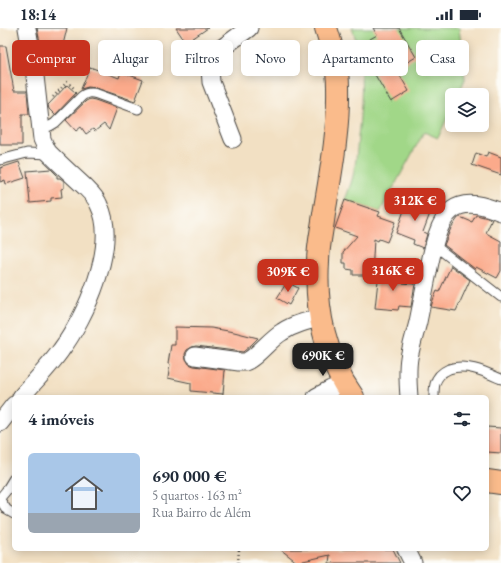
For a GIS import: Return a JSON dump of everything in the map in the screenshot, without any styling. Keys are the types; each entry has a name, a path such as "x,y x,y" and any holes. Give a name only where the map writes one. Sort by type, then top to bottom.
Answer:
{"main road":[{"path":"326,28 333,49 337,77 338,108 334,156 319,249 317,290 318,307 327,346 336,369 348,391"},
{"path":"489,482 501,484"}],"street":[{"path":"23,395 61,351 80,318 100,270 105,243 103,215 99,204 92,194 50,154 44,144 34,67 27,28"},
{"path":"233,138 211,82 210,68 214,58 222,48 249,28"},
{"path":"409,395 409,358 434,244 446,216 452,210 460,206 470,204 482,205 501,212"},
{"path":"195,356 245,362 255,356 274,337 288,328 296,324 321,318"},
{"path":"320,395 331,389 348,391"},
{"path":"407,551 412,563"}],"lane":[{"path":"41,128 50,126 57,121 82,96 87,93 92,93 138,109"},
{"path":"0,160 27,153 50,154"},
{"path":"434,244 501,297"},
{"path":"434,395 435,384 438,376 443,371 453,368 470,367 501,380"},
{"path":"12,481 0,499 7,510 12,513"}],"path":[{"path":"48,102 67,82 82,96"},
{"path":"238,563 239,551"}],"green space":[{"path":"352,28 459,28 460,40 416,40 416,76 465,76 465,79 461,88 445,88 445,122 438,138 424,132 380,212 345,200 355,167 361,96 361,76 408,76 408,40 356,40"}],"building":[{"path":"37,28 67,28 64,40 40,40"},
{"path":"176,28 208,28 190,40 184,40"},
{"path":"373,28 399,28 406,40 368,40 377,35"},
{"path":"408,43 416,57 408,62"},
{"path":"0,46 6,46 14,91 27,91 29,114 22,114 22,145 0,145"},
{"path":"90,67 98,70 98,76 114,76 119,78 120,76 132,76 143,80 135,101 96,88 88,87 81,89 86,76 90,76"},
{"path":"376,76 400,76 409,91 391,102"},
{"path":"67,85 76,93 55,115 49,109 48,105"},
{"path":"90,99 117,108 109,130 104,124 95,131 93,129 86,134 81,127 76,131 66,120"},
{"path":"488,152 501,157 501,175 472,165 476,153 486,157"},
{"path":"19,162 25,178 6,184 5,180 0,182 0,168"},
{"path":"51,169 57,175 57,178 64,181 64,188 61,189 62,197 51,198 51,201 30,203 27,171"},
{"path":"408,199 432,208 423,232 427,234 423,248 413,244 414,240 396,233"},
{"path":"345,200 380,212 378,216 395,222 387,242 374,239 372,275 353,275 353,270 346,269 346,263 343,263 343,252 357,236 335,228"},
{"path":"476,215 492,219 486,233 501,241 501,271 497,278 476,267 475,269 444,245 451,228 458,218 460,217 472,222"},
{"path":"451,266 470,280 456,311 431,307 437,291 439,292"},
{"path":"379,271 403,273 402,283 415,284 411,307 399,306 398,310 375,308"},
{"path":"287,282 298,288 289,305 277,298"},
{"path":"175,327 211,328 258,338 243,352 196,346 187,350 185,354 189,364 225,370 223,394 191,391 191,383 168,378 170,364 168,364 171,345 175,345"},
{"path":"489,427 501,428 501,453 489,452"},
{"path":"283,551 394,551 400,563 329,563 330,555 298,563"}]}
